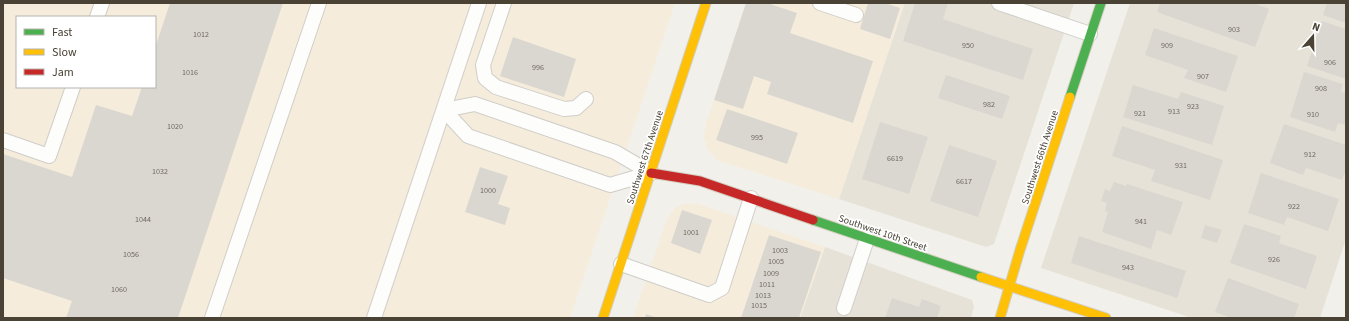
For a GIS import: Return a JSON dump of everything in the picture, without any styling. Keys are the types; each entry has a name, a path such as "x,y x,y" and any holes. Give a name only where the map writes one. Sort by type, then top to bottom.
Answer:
{"street":[{"name":"Southwest 67th Avenue","path":"603,318 706,3"},
{"name":"Southwest 66th Avenue","path":"1000,318 1008,286 1101,3"},
{"name":"Southwest 10th Street","path":"651,173 700,181 867,239 1106,318"}],"lane":[{"path":"97,16 102,3"},
{"path":"212,318 319,3"},
{"path":"374,318 479,3"},
{"path":"504,3 483,65 485,78 496,87 564,109 576,108 586,99"},
{"path":"820,3 856,15"},
{"path":"999,3 1090,34"},
{"path":"3,140 49,156 73,88"},
{"path":"444,110 475,104 615,152 651,173"},
{"path":"444,110 468,136 610,185 651,173"},
{"path":"621,264 709,295 722,288 751,198"},
{"path":"844,308 867,239"}],"shaded area":[{"path":"3,3 675,3 570,318 3,318"},
{"path":"746,3 899,3 904,5 839,199 717,160 708,150 704,137 706,124"},
{"path":"899,3 1074,3 994,244 986,247 839,199 904,5"},
{"path":"1130,3 1346,3 1346,239 1320,318 1192,318 1041,268"},
{"path":"685,204 698,204 825,247 800,318 633,318 667,219 675,208"},
{"path":"825,247 972,300 974,307 971,318 800,318"}],"building":[{"path":"170,3 283,3 178,318 66,318 72,301 3,278 3,154 72,177 96,105 132,116 142,88 156,88 156,45"},
{"path":"746,3 767,3 797,13 790,33 873,61 853,123 767,94 771,82 754,76 743,109 714,100"},
{"path":"868,3 885,3 900,8 890,39 860,29"},
{"path":"915,3 948,3 943,19 1033,49 1023,80 903,41"},
{"path":"1160,3 1253,3 1269,9 1255,47 1157,12"},
{"path":"1327,3 1346,3 1346,23 1323,15"},
{"path":"1322,21 1346,29 1346,79 1307,66"},
{"path":"1154,28 1238,56 1226,92 1184,78 1188,70 1145,55"},
{"path":"513,37 576,59 564,97 500,76"},
{"path":"1304,72 1343,84 1341,92 1346,93 1346,125 1338,123 1335,132 1290,117"},
{"path":"946,75 1010,96 1002,119 938,98"},
{"path":"1133,85 1178,99 1181,92 1224,106 1212,145 1123,117"},
{"path":"727,109 798,133 787,164 716,140"},
{"path":"880,122 928,137 909,194 862,179"},
{"path":"1284,124 1346,145 1346,170 1342,180 1306,168 1303,175 1270,163"},
{"path":"1122,126 1223,160 1210,200 1151,181 1155,170 1112,156"},
{"path":"949,145 997,161 978,217 930,201"},
{"path":"480,167 508,176 498,204 510,208 505,225 465,212"},
{"path":"1261,173 1339,199 1328,231 1287,217 1284,225 1248,213"},
{"path":"1114,182 1126,186 1127,184 1183,202 1171,235 1157,230 1151,249 1102,232 1108,212 1105,211 1107,203 1101,201 1105,189 1110,191"},
{"path":"682,210 712,220 700,254 671,243"},
{"path":"1244,224 1281,236 1279,243 1317,256 1306,289 1230,263"},
{"path":"1205,225 1222,230 1217,243 1201,238"},
{"path":"769,235 821,252 799,318 741,318"},
{"path":"1079,236 1186,271 1177,298 1071,263"},
{"path":"1228,278 1299,304 1294,318 1231,318 1215,312"},
{"path":"892,298 919,307 922,299 941,306 937,318 885,318"},
{"path":"646,314 657,318 645,318"}],"traffic: fast":[{"path":"1070,97 1101,3"},
{"path":"813,220 981,277"}],"traffic: slow":[{"path":"603,318 706,3"},
{"path":"1000,318 1020,250 1070,97"},
{"path":"981,277 1106,318"}],"traffic: jam":[{"path":"651,173 700,181 813,220"}]}
